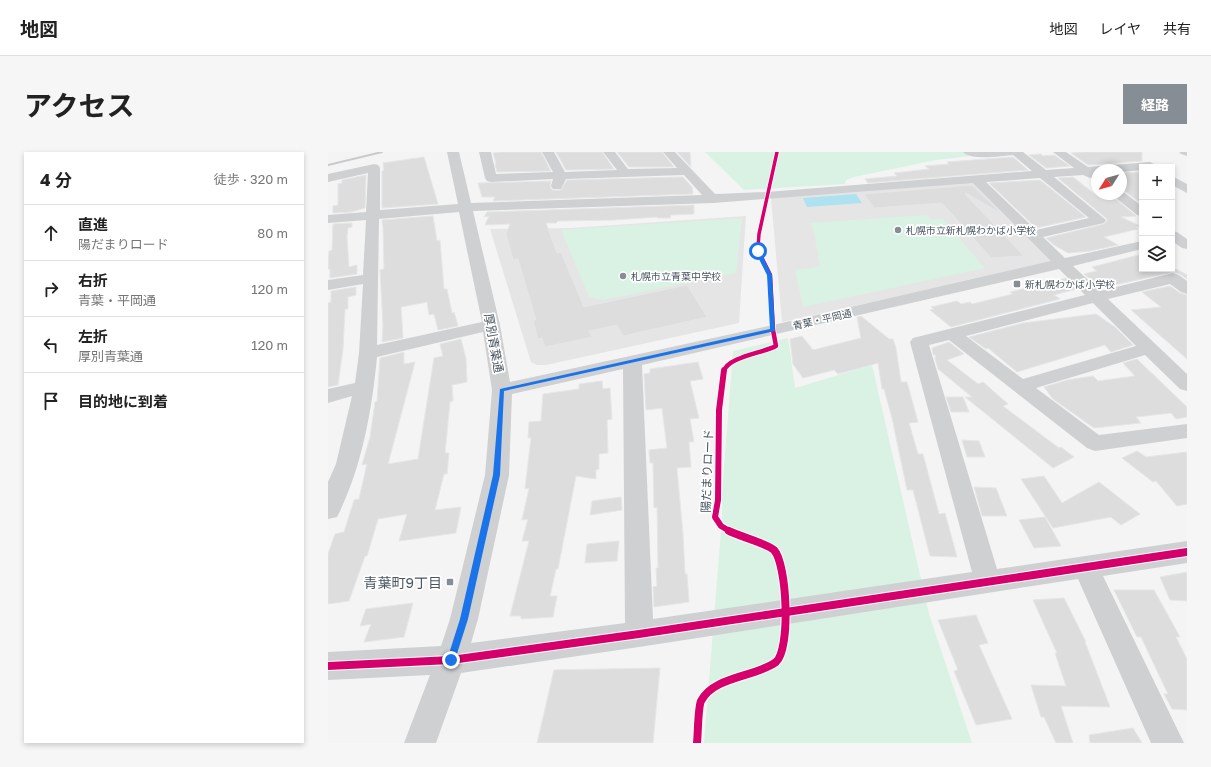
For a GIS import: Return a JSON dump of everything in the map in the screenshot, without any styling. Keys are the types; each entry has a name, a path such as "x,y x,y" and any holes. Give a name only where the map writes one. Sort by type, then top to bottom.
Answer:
{"street":[{"name":"厚別青葉通","path":"420,743 451,660 464,619 497,475 502,390 491,325 453,152"},
{"path":"485,152 491,178 687,171"},
{"path":"548,152 561,175 551,204"},
{"path":"609,152 625,173"},
{"path":"669,152 713,198"},
{"path":"969,152 973,154 1015,152 1099,220 1032,235"},
{"path":"1059,152 1091,168"},
{"path":"1133,156 1146,164"},
{"path":"328,178 374,168 368,353 364,387 347,464 328,510"},
{"path":"1127,168 1139,168"},
{"path":"328,218 466,207 767,196 1091,170"},
{"path":"976,179 1032,235 1063,263 1094,296 1187,385"},
{"path":"1175,182 1187,189"},
{"path":"1125,200 1139,210"},
{"name":"青葉・平岡通","path":"502,390 632,362 1139,246"},
{"path":"329,286 371,278"},
{"path":"988,582 918,342 1094,296 1173,278 1187,289"},
{"path":"368,353 491,325"},
{"path":"951,333 1095,443 1187,431"},
{"path":"1020,386 1149,348"},
{"path":"632,362 639,634"},
{"path":"328,396 364,387"},
{"path":"328,666 451,660 639,634 1187,552"},
{"path":"1086,567 1168,743"}],"shaded area":[{"name":"札幌市立新札幌わかば小学校","path":"974,181 1055,262 782,322 771,198"},
{"name":"札幌市立青葉中学校","path":"746,216 739,323 546,365 537,365 531,362 490,229 571,228"}],"green space":[{"path":"705,152 963,152 970,156 936,160 854,177 846,180 845,184 744,190"},
{"path":"927,215 931,220 943,219 985,268 803,307 795,270 820,267 814,232 810,223"},
{"path":"742,218 736,273 603,300 589,297 561,230"},
{"path":"788,338 795,388 872,365 929,614 972,743 704,743 722,518 722,494 733,351"}],"water":[{"path":"856,194 862,203 807,207 803,198"}],"building":[{"path":"541,152 551,171 497,172 493,153"},
{"path":"556,152 602,152 614,169 566,170"},
{"path":"617,152 662,152 674,167 629,167"},
{"path":"677,152 690,152 691,167"},
{"path":"1142,152 1142,161 1088,165 1071,153"},
{"path":"1041,154 1043,156 1054,155 1070,166 1046,168 1029,155"},
{"path":"424,157 438,204 382,208 383,163"},
{"path":"1013,157 1028,170 868,183 865,179 897,176 894,173 929,169 925,166 949,164 947,162"},
{"path":"1139,172 1139,202 1127,193 1127,173"},
{"path":"366,175 365,208 351,212 333,213 333,206 338,205 338,184 342,183 342,180"},
{"path":"683,177 692,187 693,194 493,201 495,197 482,197 478,183 551,181 550,186 552,190 561,190 567,180"},
{"path":"1073,177 1091,191 1091,200 1117,200 1136,216 1121,217 1139,226 1135,227 1138,229 1104,237 1118,245 1090,251 1068,253 1054,245 1046,238 1104,224 1107,221 1107,219 1058,178"},
{"path":"1040,180 1086,217 1036,228 989,183"},
{"name":"札幌市立新札幌わかば小学校","path":"972,185 1002,214 966,193 965,194 1024,256 991,258 942,203 874,208 864,194"},
{"name":"札幌市立青葉中学校","path":"694,205 694,214 671,215 670,218 657,217 614,220 558,221 556,223 546,223 557,253 561,252 584,307 687,285 707,317 623,336 617,325 589,331 592,337 545,347 542,338 538,339 533,320 536,320 518,259 513,260 506,234 510,224 485,225 489,216 484,217 487,212"},
{"path":"433,216 437,241 440,240 444,289 447,289 452,313 454,312 458,326 438,330 434,314 429,315 427,302 401,307 403,338 382,342 383,326 380,270 384,269 382,220"},
{"path":"352,223 352,227 348,228 347,236 349,267 357,265 357,274 330,278 330,269 328,269 329,251 332,250 333,224"},
{"path":"1139,255 1139,272 1173,272 1101,288 1084,274 1097,271 1092,267"},
{"path":"1176,269 1187,275 1187,279 1180,274 1173,272 1175,272"},
{"path":"1066,278 1077,289 1054,295 1060,299 951,327 930,310 934,309 931,307 957,301 961,304 970,302 972,304 1013,294 1010,292"},
{"path":"1170,286 1180,293 1187,295 1187,359 1131,310 1161,307 1142,292"},
{"path":"356,287 356,295 348,297 348,309 345,309 343,349 338,385 328,387 328,303 331,302 331,291"},
{"path":"1096,314 1115,327 1133,345 1111,352 1105,345 1017,372 988,348 986,349 969,337 1023,323"},
{"path":"861,316 889,339 893,339 896,348 901,382 907,382 918,422 909,423 918,454 923,454 939,514 945,513 957,557 930,556 913,490 907,490 892,418 884,389 882,389 878,363 838,374 834,370 803,378 793,364 790,339 802,336 813,350 861,338 857,317"},
{"path":"461,339 466,359 467,382 452,385 453,401 450,402 445,453 449,453 447,474 444,474 435,510 461,507 456,533 399,541 407,514 378,519 367,556 365,556 349,601 328,604 328,554 335,534 344,532 354,500 359,499 367,464 362,465 370,437 375,402 377,401 380,358 404,352 404,364 415,362 388,464 418,459 434,358 443,356 440,344"},
{"path":"949,342 964,354 947,360 978,384 983,382 1008,404 1003,406 1059,448 1061,447 1074,457 1053,468 965,397 972,397 938,369 935,358 936,356 933,354 932,348"},
{"path":"1137,359 1187,407 1187,417 1176,419 1171,413 1136,417 1141,423 1094,428 1053,399 1044,387 1067,380 1093,376 1098,381 1135,376 1123,363"},
{"path":"698,362 703,379 690,381 699,418 690,419 694,442 689,442 691,467 677,468 685,574 687,574 689,602 654,607 653,587 657,586 656,568 658,568 657,507 654,508 653,463 650,463 649,450 667,448 662,408 646,410 644,374 650,373 650,369"},
{"path":"602,381 603,389 610,388 612,419 607,420 608,453 599,454 599,469 596,470 596,479 576,476 558,569 556,569 550,596 557,596 553,617 521,619 521,616 510,616 529,541 522,541 528,519 522,520 529,488 525,489 531,438 528,438 529,422 541,421 543,394 579,389 579,384"},
{"path":"946,397 963,397 969,412 951,412"},
{"path":"962,440 979,441 985,457 967,457"},
{"path":"1137,451 1146,457 1187,452 1187,504 1177,506 1156,481 1153,482 1122,458"},
{"path":"1044,476 1062,503 1099,482 1140,514 1121,525 1111,517 1053,528 1021,479"},
{"path":"974,487 996,488 1007,516 982,516"},
{"path":"621,497 622,510 590,515 592,501"},
{"path":"1045,517 1061,546 1034,548 1019,520"},
{"path":"619,541 617,561 585,563 587,544"},
{"path":"1187,572 1187,601 1170,600 1160,577"},
{"path":"1114,590 1154,590 1180,637 1176,637 1187,659 1187,710 1172,709 1164,694 1168,694 1141,637 1137,637"},
{"path":"1064,598 1086,642 1110,707 1061,706 1073,743 1056,743 1044,717 1041,717 1031,685 1066,686 1055,653 1057,653 1033,600"},
{"path":"413,603 404,637 364,642 371,624 360,626 366,609"},
{"path":"976,615 988,643 979,645 1012,719 976,725 954,671 958,670 938,620"},
{"path":"660,668 653,743 537,743 554,670"},
{"path":"1133,728 1142,743 1090,743 1089,735"}],"railway":[{"path":"328,165 382,152"}],"cycle path":[{"name":"陽だまりロード","path":"697,743 701,701 709,692 729,679 757,672 777,661 784,644 786,633 784,589 780,559 773,549 730,532 721,526 715,517 718,500 719,410 724,369 727,364 733,361 769,350 776,346 773,330 770,275 758,251 759,234 777,152"},
{"path":"328,666 451,660 639,634 1187,552"}],"place":[{"name":"札幌市立新札幌わかば小学校","path":"898,230"},
{"name":"札幌市立青葉中学校","path":"623,276"},
{"name":"新札幌わかば小学校","path":"1017,284"},
{"name":"青葉町9丁目","path":"450,582"}],"route":[{"path":"451,660 464,619 497,475 502,390 773,330 770,275 758,251"}]}
